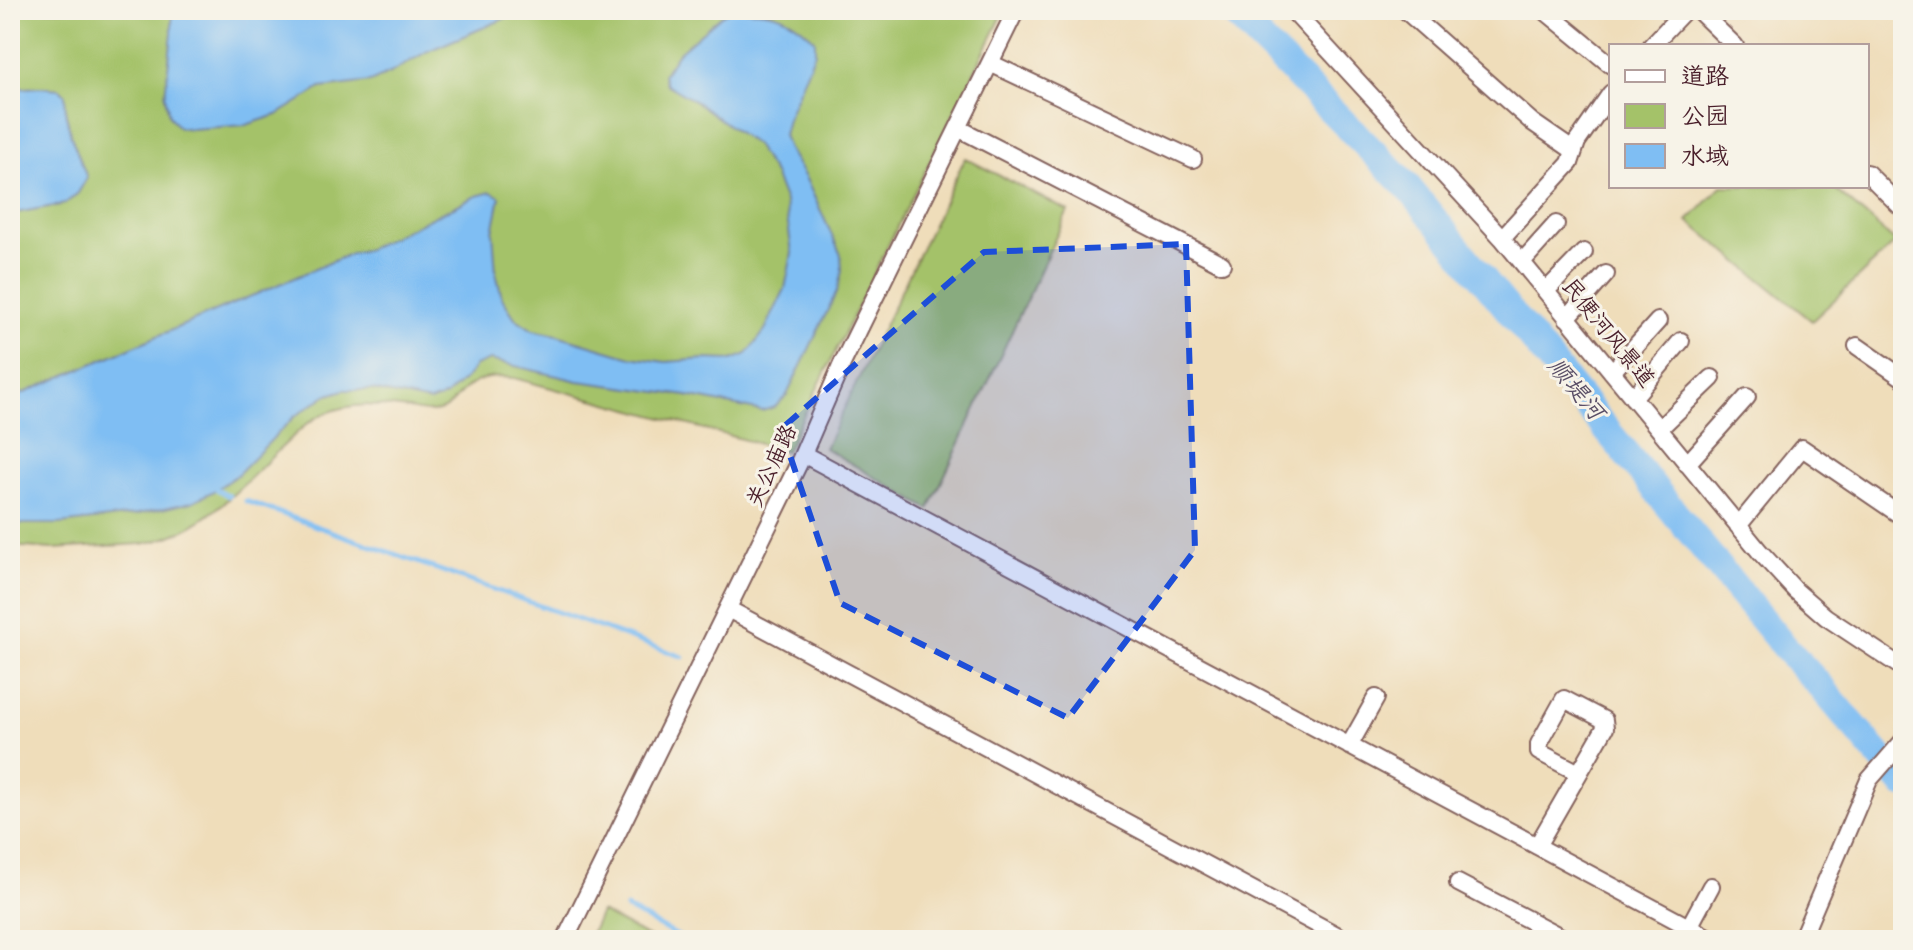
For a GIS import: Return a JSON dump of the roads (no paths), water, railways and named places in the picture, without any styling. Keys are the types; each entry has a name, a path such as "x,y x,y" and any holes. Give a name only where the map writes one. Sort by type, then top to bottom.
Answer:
{"street":[{"name":"关公庙路","path":"565,940 1016,10"},
{"name":"民便河风景道","path":"1292,10 1502,238 1738,526 1796,591 1903,668"},
{"path":"1405,10 1532,122 1574,151"},
{"path":"1544,10 1609,63"},
{"path":"1653,44 1685,10"},
{"path":"1698,10 1733,44"},
{"path":"990,63 1193,159"},
{"path":"1502,238 1570,163 1577,142 1609,101"},
{"path":"958,128 1222,264"},
{"path":"1869,175 1903,209"},
{"path":"1522,262 1556,224"},
{"path":"1546,291 1584,252"},
{"path":"1567,318 1606,274"},
{"path":"1612,372 1658,321"},
{"path":"1633,398 1681,341"},
{"path":"1857,346 1903,378"},
{"path":"1659,429 1712,378"},
{"path":"1687,464 1747,397"},
{"path":"1738,526 1802,448 1903,517"},
{"path":"803,454 1713,940"},
{"path":"728,609 1346,940"},
{"path":"1349,746 1376,698"},
{"path":"1537,846 1605,728 1604,720 1564,699 1539,744 1539,752 1579,773"},
{"path":"1801,940 1869,780 1903,741"},
{"path":"1458,883 1567,940"},
{"path":"1689,927 1711,886"}],"water":[{"path":"172,10 521,10 428,51 370,82 321,88 277,115 246,125 192,129 178,127 169,116 165,96"},
{"path":"732,10 777,14 815,40 815,52 783,135 841,255 842,271 837,291 787,395 775,407 762,411 687,396 578,381 490,360 475,366 446,396 430,402 372,390 344,390 325,396 294,417 237,475 192,502 134,515 60,524 10,524 10,399 368,249 476,196 491,192 500,197 493,232 496,272 502,298 515,318 533,330 631,357 666,362 732,360 747,354 764,332 785,289 792,253 785,202 774,174 755,145 698,103 666,84 663,75 678,53"},
{"path":"10,89 60,89 65,94 71,136 87,178 78,193 65,204 10,214"}],"waterway":[{"name":"顺堤河","path":"1231,10 1407,186 1782,644 1903,784"},
{"path":"217,489 229,496"},
{"path":"246,501 683,657"},
{"path":"626,908 685,940"}]}
